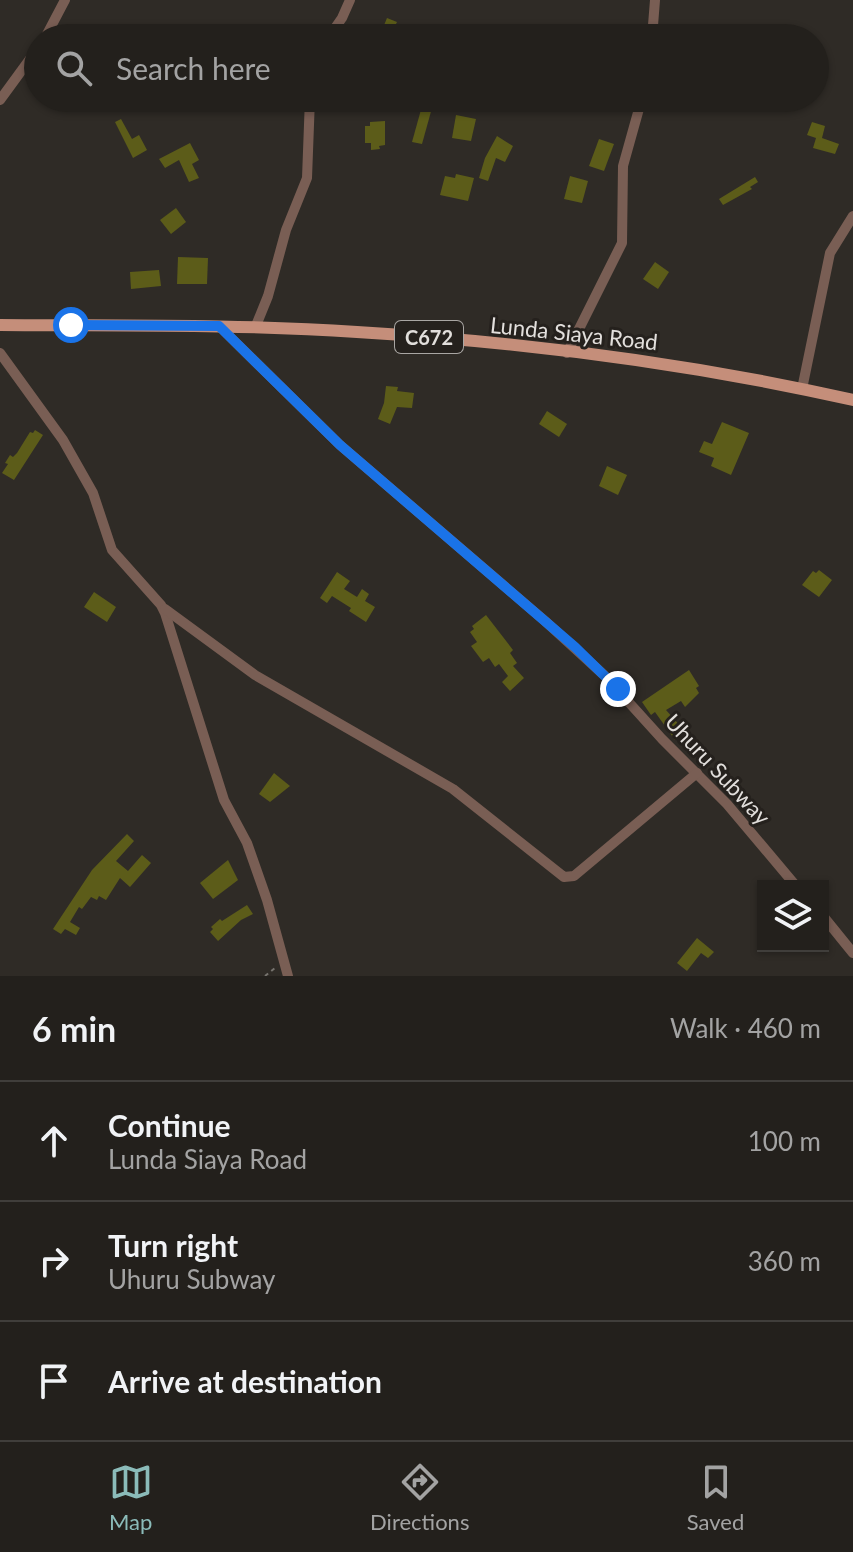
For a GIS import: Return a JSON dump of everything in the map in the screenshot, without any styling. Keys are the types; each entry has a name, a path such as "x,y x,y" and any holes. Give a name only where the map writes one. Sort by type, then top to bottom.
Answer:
{"main road":[{"name":"Lunda Siaya Road","path":"0,325 219,326 435,338 674,365 853,400"}],"street":[{"path":"52,24 65,0"},
{"path":"338,24 350,0"},
{"path":"653,24 655,0"},
{"path":"0,100 24,67"},
{"path":"255,328 307,178 309,112"},
{"path":"567,353 622,243 623,166 638,112"},
{"path":"802,389 830,253 853,216"},
{"name":"Uhuru Subway","path":"219,326 340,445 575,647 727,804 791,880"},
{"path":"0,353 48,417 93,493 112,550 161,605 255,675 453,789 564,877 574,876 697,773"},
{"path":"161,605 224,800 247,843 267,900 288,976"},
{"path":"829,923 853,953"}],"path":[{"path":"265,976 282,963"}],"building":[{"path":"387,18 397,22 396,24 385,24"},
{"path":"420,112 431,112 422,144 412,142"},
{"path":"456,115 476,119 471,141 452,138"},
{"path":"121,119 132,139 139,135 147,150 133,158 115,122"},
{"path":"385,121 385,145 371,150 371,143 365,143 365,126 370,126 370,122"},
{"path":"812,122 825,126 822,138 839,144 835,154 813,148 816,138 807,135"},
{"path":"497,136 513,146 505,162 496,158 488,181 479,178"},
{"path":"599,139 614,144 604,171 589,166"},
{"path":"190,143 199,160 192,164 199,178 189,182 179,160 165,168 159,159"},
{"path":"456,174 474,178 468,201 440,195 445,176 455,178"},
{"path":"570,176 588,181 582,203 564,199"},
{"path":"755,177 758,182 750,187 752,189 723,205 719,199"},
{"path":"176,208 186,222 171,234 160,220"},
{"path":"178,257 208,258 207,284 177,284"},
{"path":"655,262 669,272 658,289 643,279"},
{"path":"159,270 161,286 131,289 130,272"},
{"path":"386,386 414,393 412,408 397,407 390,424 378,419"},
{"path":"547,411 567,424 559,437 539,424"},
{"path":"722,422 749,433 731,475 711,466 714,458 699,452 704,441 712,444"},
{"path":"35,430 43,435 14,480 2,473 8,464 5,463"},
{"path":"607,466 627,475 618,495 599,486"},
{"path":"819,570 832,580 819,597 802,585 813,571 816,573"},
{"path":"337,572 350,581 344,589 357,597 362,589 369,594 365,601 375,607 366,622 332,596 327,603 320,598"},
{"path":"94,592 116,607 107,622 84,607"},
{"path":"486,615 513,650 510,653 517,663 513,666 524,678 510,691 502,682 508,676 499,664 495,667 489,658 483,662 471,646 477,642 470,632 474,629 472,626"},
{"path":"689,670 699,686 696,688 699,693 685,707 681,701 666,710 682,728 679,730 682,734 675,740 655,712 651,715 642,702"},
{"path":"274,773 290,786 270,802 259,794"},
{"path":"127,834 134,841 116,861 128,871 142,855 151,863 130,887 120,878 106,900 99,896 97,900 91,897 82,909 79,907 70,922 80,928 76,935 65,929 61,934 53,929 92,870"},
{"path":"228,860 238,880 213,899 200,883"},
{"path":"247,905 253,914 241,920 218,941 210,932 211,927"},
{"path":"697,938 714,952 708,958 701,953 687,971 677,963"}],"route":[{"path":"71,325 219,326 340,445 575,647 618,689"}]}
